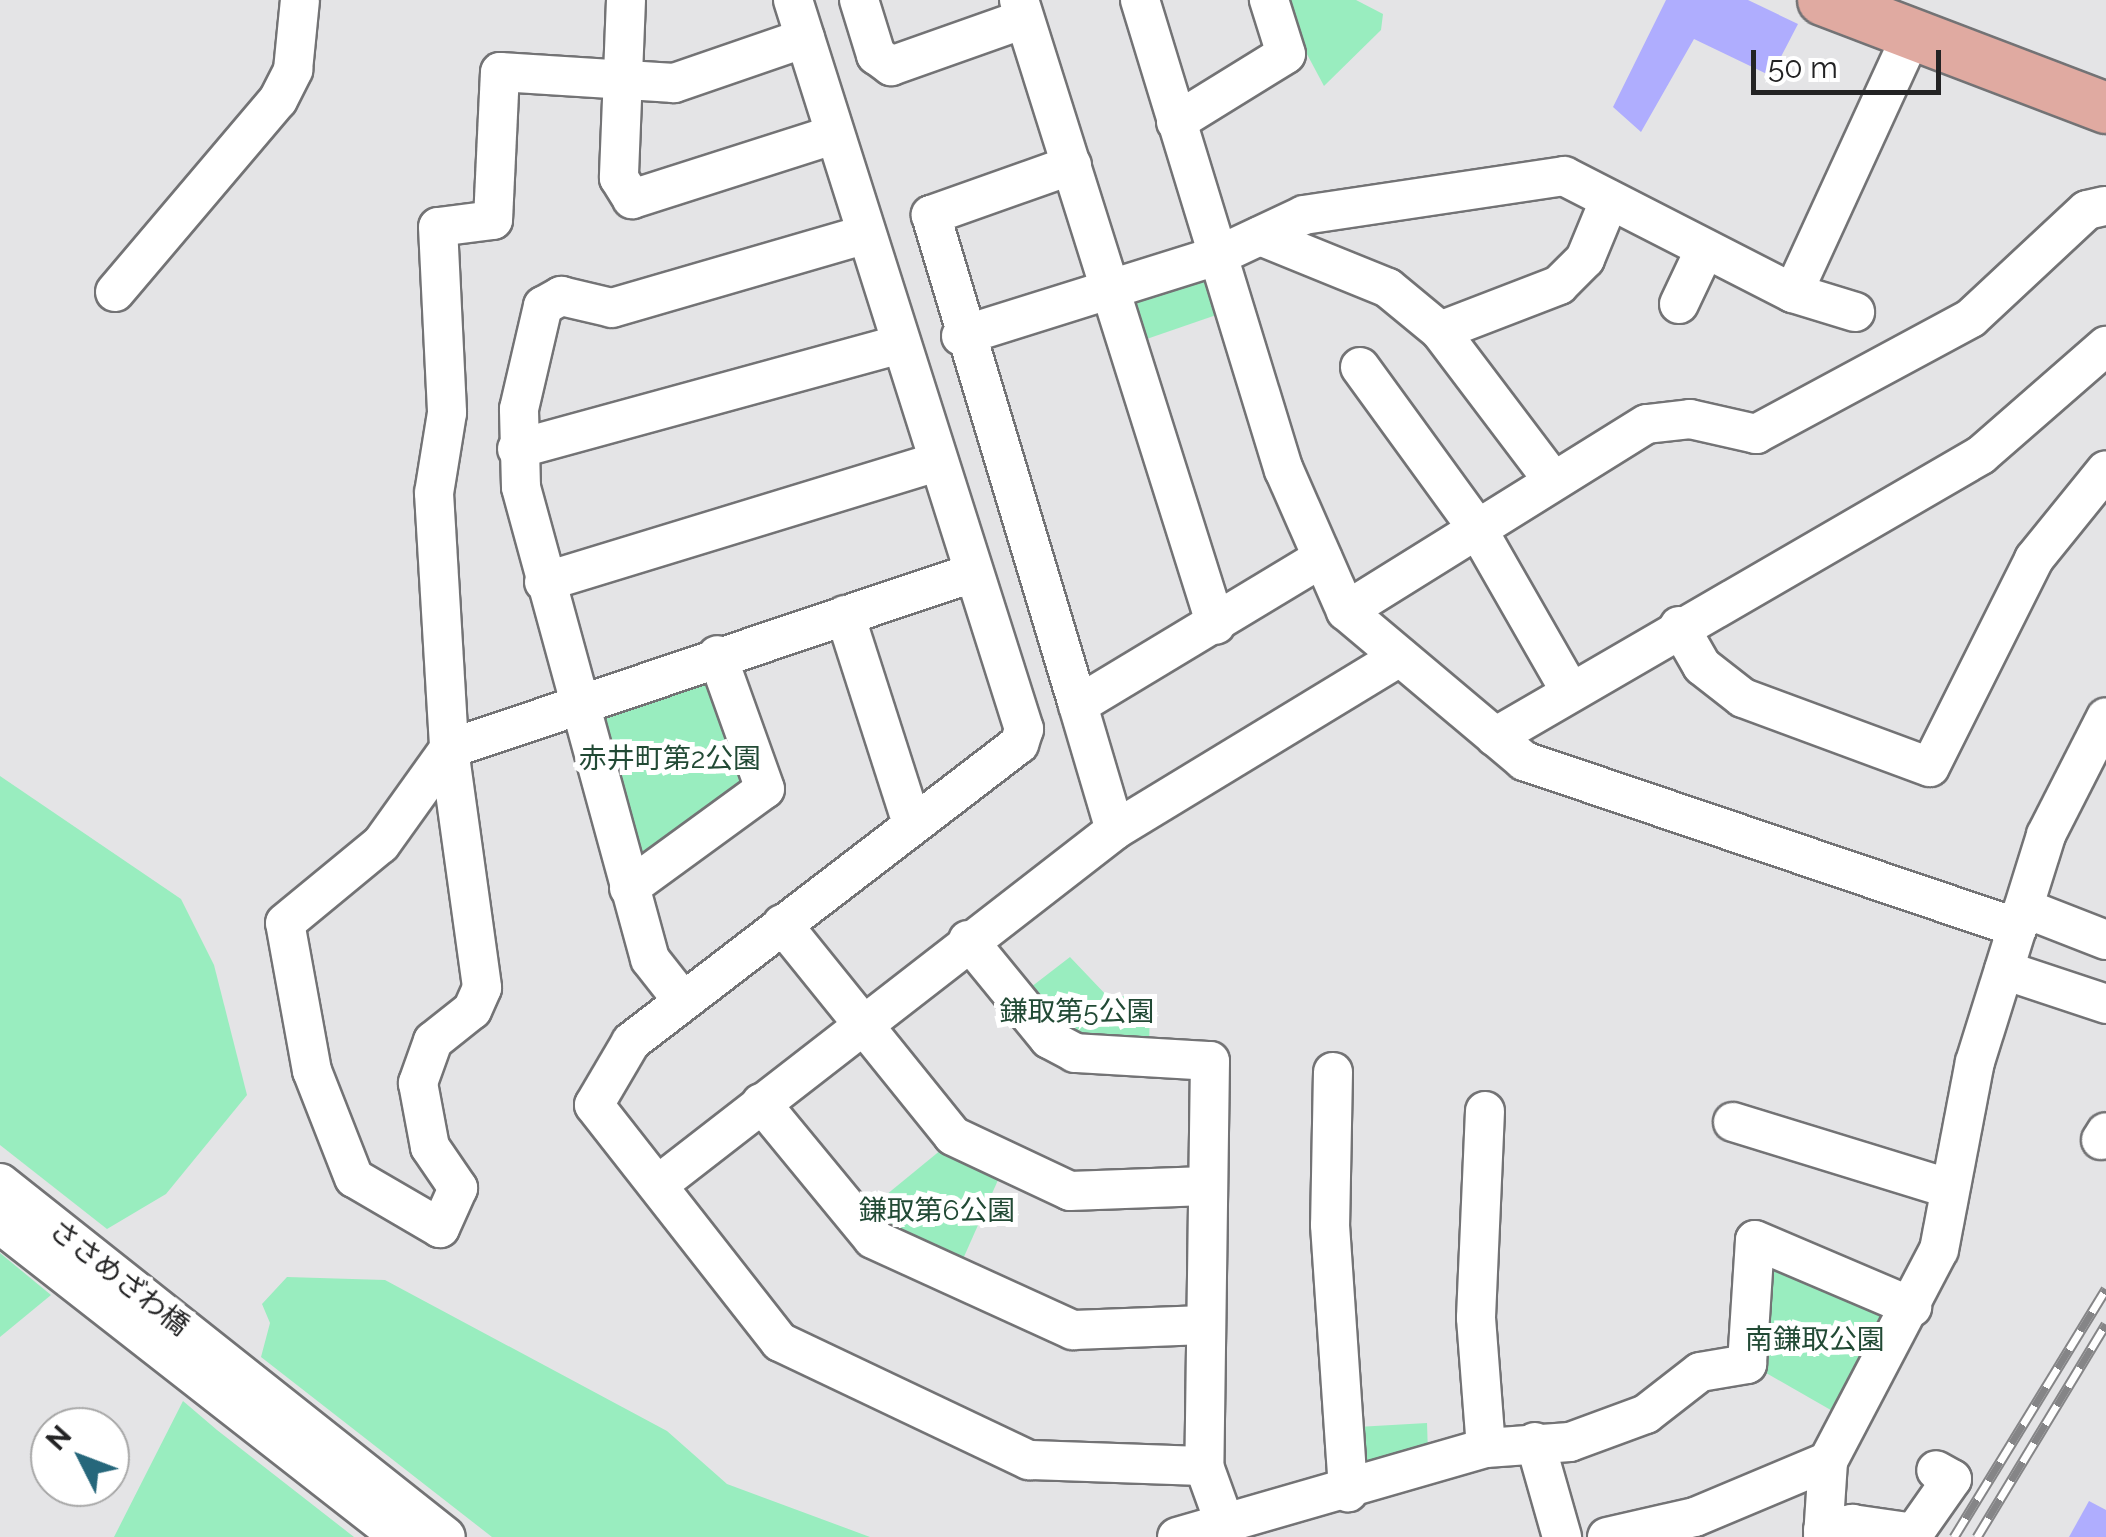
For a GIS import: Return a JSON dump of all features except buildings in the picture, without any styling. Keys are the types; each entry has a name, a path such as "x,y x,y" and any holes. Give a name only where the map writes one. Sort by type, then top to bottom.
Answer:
{"main road":[{"path":"1822,0 2106,108"}],"street":[{"path":"115,292 278,100 293,70 300,0"},
{"path":"626,0 619,178 632,199 834,134"},
{"path":"794,0 1024,729 1019,744 911,821 631,1042 594,1105 660,1184 780,1342 1029,1460 1204,1466"},
{"path":"859,0 876,55 891,66 1022,10 1114,286 1216,625"},
{"path":"1140,0 1284,470 1346,611 1524,760 2021,918 2106,940"},
{"path":"1176,122 1286,54 1269,0"},
{"path":"1794,293 1911,37"},
{"path":"805,38 674,83 500,72 493,220 438,227 447,412 434,494 448,749 482,988 472,1010 433,1041 418,1083 430,1146 458,1188 440,1228 354,1178 312,1071 286,924 381,844 448,749 972,572"},
{"path":"1072,165 930,214 961,336 1115,830"},
{"path":"961,336 1216,256 1304,215 1564,176 1794,293 1854,312"},
{"path":"1440,332 1559,284 1585,258 1609,201"},
{"path":"1346,611 1550,478 1647,424 1690,419 1756,434 1970,318 2087,210 2105,205 2106,226"},
{"path":"682,1000 650,958 628,888 575,705 544,582 517,449 544,306 560,296 612,308 866,234"},
{"path":"1260,236 1388,288 1440,332 1550,478"},
{"path":"1680,304 1705,249"},
{"path":"517,449 900,344"},
{"path":"1495,737 1678,626 1981,455 2106,346"},
{"path":"1360,368 1475,525 1570,691"},
{"path":"544,582 937,462"},
{"path":"1678,626 1702,666 1743,698 1930,767 2034,559 2106,470"},
{"path":"1078,705 1322,558"},
{"path":"846,615 911,821"},
{"path":"628,888 765,789 717,655"},
{"path":"660,1184 861,1022 1115,830 1400,657"},
{"path":"1936,1470 1952,1480 1914,1533 1852,1524 1823,1534 1828,1461 1939,1250 1948,1188 2004,970 2046,835 2106,718"},
{"path":"782,924 953,1136 1070,1192 1206,1186"},
{"path":"968,940 1049,1039 1075,1053 1210,1061 1204,1466 1224,1524"},
{"path":"2004,970 2106,1004"},
{"path":"1333,1072 1330,1225 1348,1492"},
{"path":"761,1103 873,1239 1073,1330 1205,1325"},
{"path":"1485,1112 1476,1318 1486,1448"},
{"path":"1733,1122 1948,1188"},
{"name":"ささめざわ橋","path":"0,1183 231,1384"},
{"name":"ささめざわ橋","path":"0,1224 231,1384"},
{"path":"1178,1537 1348,1492 1486,1448 1570,1442 1631,1420 1700,1372 1748,1364 1754,1240 1912,1306"},
{"path":"231,1384 400,1537"},
{"path":"231,1384 446,1537"},
{"path":"1535,1442 1562,1537"},
{"path":"1607,1537 1695,1517 1828,1461"}],"green space":[{"path":"1278,0 1356,0 1383,14 1381,30 1324,86"},
{"path":"1201,270 1225,312 1138,342 1129,292"},
{"name":"赤井町第2公園","path":"711,668 748,785 641,872 596,701"},
{"path":"0,776 181,899 214,965 247,1095 166,1194 107,1229 0,1145"},
{"name":"鎌取第5公園","path":"1070,957 1109,998 1132,995 1150,1007 1149,1048 1077,1045 1022,994"},
{"name":"鎌取第6公園","path":"947,1145 1002,1171 959,1268 864,1213"},
{"path":"0,1253 51,1295 0,1337"},
{"name":"南鎌取公園","path":"1764,1261 1891,1313 1836,1413 1761,1370"},
{"path":"287,1277 385,1280 667,1431 727,1484 870,1537 492,1537 261,1357 270,1323 262,1304"},
{"path":"183,1401 354,1537 114,1537"},
{"path":"1427,1423 1428,1455 1369,1472 1358,1462 1357,1427"}],"railway":[{"path":"1954,1537 2106,1289"},
{"path":"1977,1537 2106,1324"}]}
